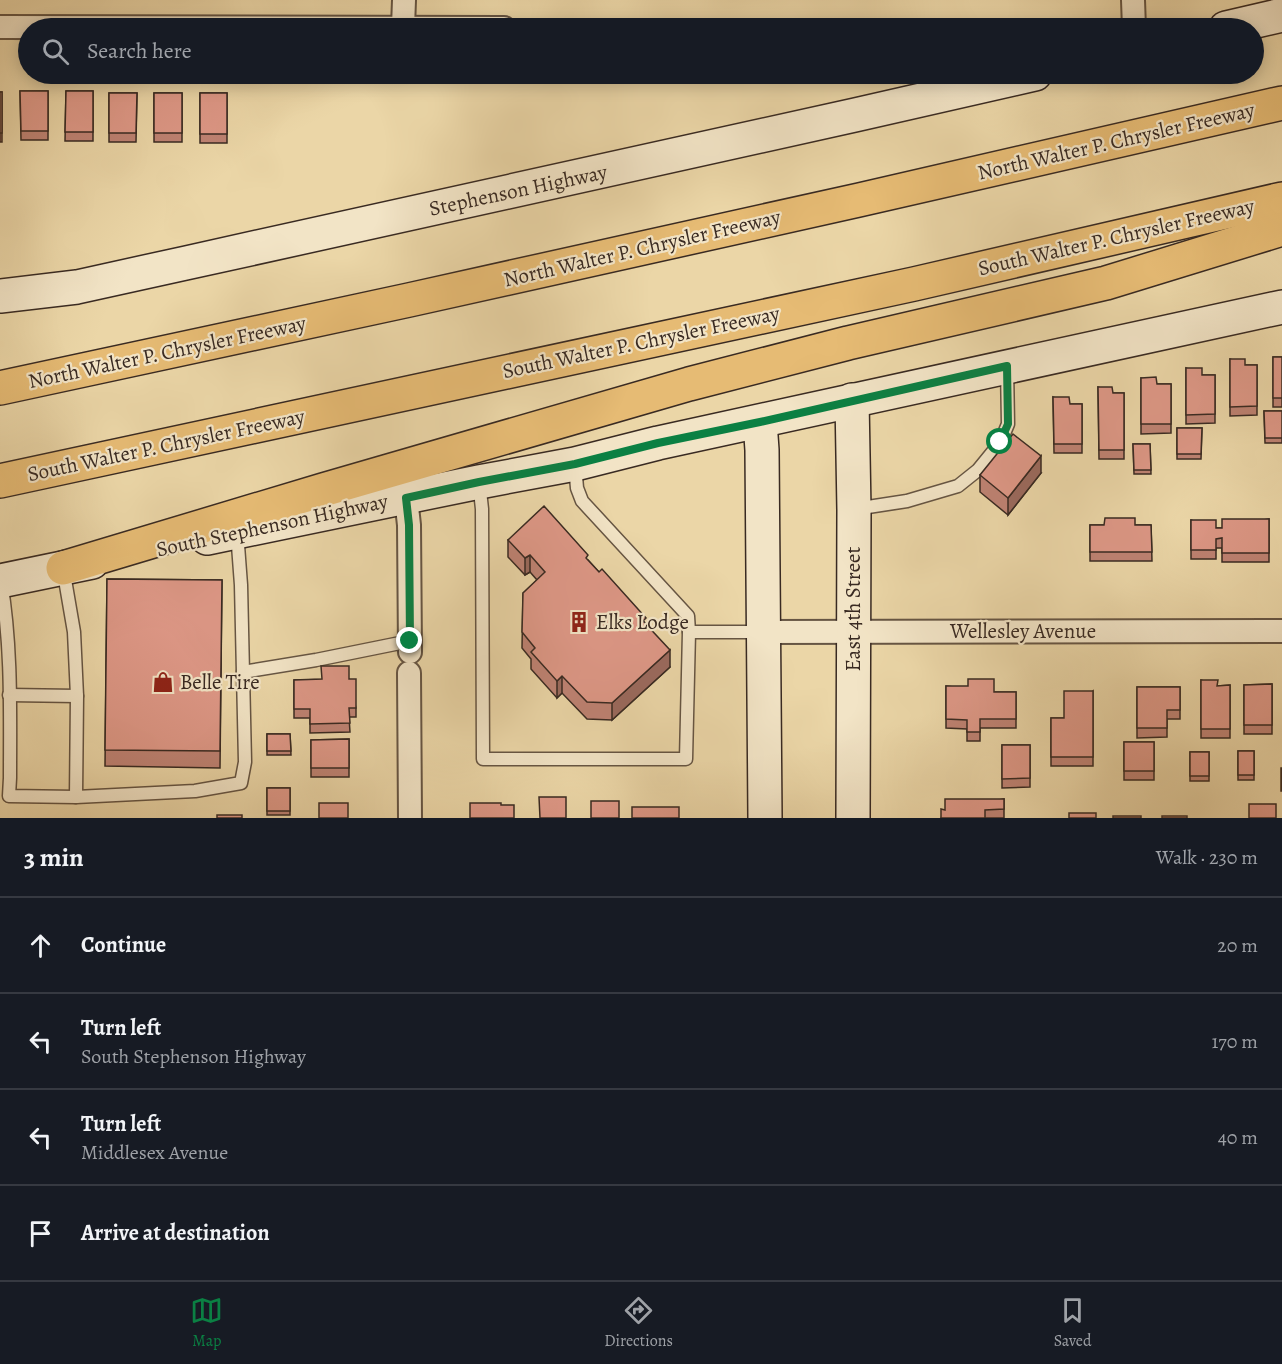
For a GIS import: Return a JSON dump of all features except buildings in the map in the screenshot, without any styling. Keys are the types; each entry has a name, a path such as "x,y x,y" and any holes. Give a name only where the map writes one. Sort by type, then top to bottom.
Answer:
{"highway":[{"name":"North Walter P. Chrysler Freeway","path":"0,388 559,267 1282,103"},
{"name":"South Walter P. Chrysler Freeway","path":"0,481 914,284 1282,199"},
{"path":"63,568 689,384 848,343 1106,283 1282,229"}],"main road":[{"path":"1264,19 1282,15"},
{"name":"Stephenson Highway","path":"0,296 77,287 992,84"},
{"name":"South Stephenson Highway","path":"0,581 575,464 658,443 1282,307"},
{"name":"East 4th Street","path":"852,400 853,818"},
{"path":"760,422 765,818"}],"street":[{"path":"403,18 404,0"},
{"path":"1133,0 1134,18"},
{"path":"0,27 18,27"},
{"path":"406,498 409,525 410,818"},
{"name":"Wellesley Avenue","path":"763,632 1282,631"}],"lane":[{"path":"854,510 907,501 958,486 978,470 1000,442 1008,424 1007,366"},
{"path":"479,482 482,509 483,759 686,759 688,616 582,501 577,488 575,464"},
{"path":"0,581 6,613 9,796 76,797 195,791 241,783 245,762 241,585 237,532"},
{"path":"63,568 74,632 77,696 76,797"},
{"path":"689,632 763,632"},
{"path":"243,672 326,658 410,655"},
{"path":"9,695 77,696"}],"place":[{"name":"Elks Lodge","path":"579,622"},
{"name":"Belle Tire","path":"163,682"}],"route":[{"path":"410,641 409,525 406,498 575,464 658,443 1007,366 1008,424 1000,442"}]}
